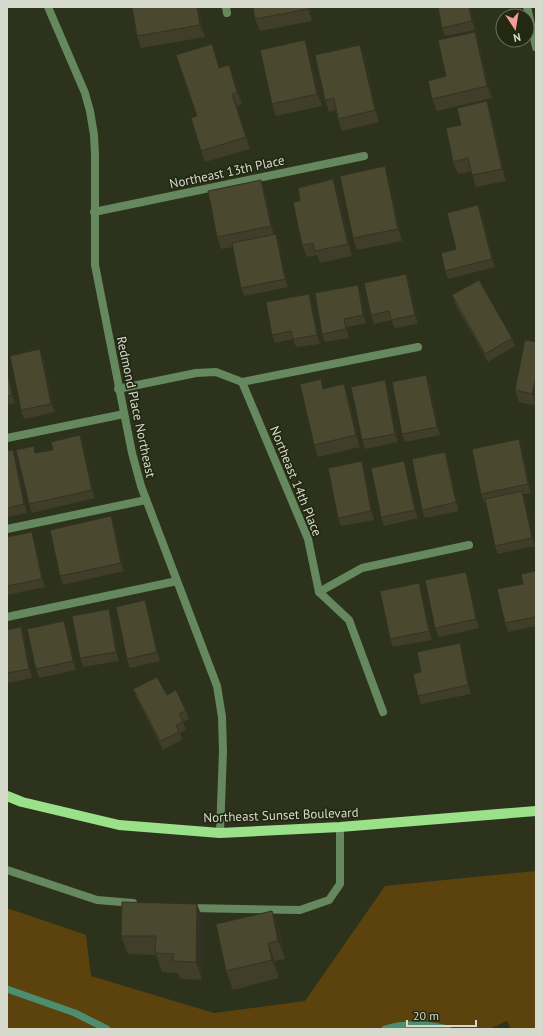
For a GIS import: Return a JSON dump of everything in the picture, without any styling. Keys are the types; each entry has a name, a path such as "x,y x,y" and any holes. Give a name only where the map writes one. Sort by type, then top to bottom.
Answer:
{"main road":[{"name":"Northeast Sunset Boulevard","path":"7,796 22,802 119,825 220,833 340,827 536,811"}],"street":[{"name":"Redmond Place Northeast","path":"48,7 85,93 90,111 94,135 95,156 95,265 118,389 132,453 146,500 217,686 222,717 223,751 220,833"},
{"path":"527,7 536,47"},
{"name":"Northeast 13th Place","path":"94,212 364,156"},
{"path":"118,389 196,373 216,372 242,382 418,347"},
{"name":"Northeast 14th Place","path":"242,382 308,539 319,592"},
{"path":"7,438 124,414"},
{"path":"7,529 146,500"},
{"path":"383,712 349,620 319,592 362,568 469,545"},
{"path":"7,617 177,581"},
{"path":"178,908 300,910 329,900 340,884 340,827"},
{"path":"7,870 98,900 141,904"}],"shaded area":[{"path":"536,871 536,1029 511,1029 507,1021 489,1029 7,1029 7,908 86,935 91,976 214,1013 305,1001 385,886"}],"building":[{"path":"132,7 197,7 200,25 137,36"},
{"path":"253,7 308,7 308,9 255,19"},
{"path":"438,7 469,7 472,21 442,28"},
{"path":"475,32 487,86 432,99 428,81 446,76 438,40"},
{"path":"305,40 317,94 272,104 260,50"},
{"path":"212,44 219,68 229,65 237,92 232,94 246,137 201,151 191,118 197,116 176,55"},
{"path":"360,45 375,110 338,119 334,98 325,100 315,55"},
{"path":"487,101 502,169 472,175 468,158 453,162 446,128 461,125 457,108"},
{"path":"385,166 398,229 353,238 340,176"},
{"path":"333,179 348,244 315,251 313,243 302,245 293,202 300,201 298,188"},
{"path":"261,180 271,226 217,237 208,191"},
{"path":"478,205 492,259 445,271 441,253 456,249 447,213"},
{"path":"276,234 285,279 241,288 232,243"},
{"path":"406,274 415,315 391,320 389,311 371,315 364,283"},
{"path":"479,280 512,338 485,354 452,295"},
{"path":"358,285 363,315 344,319 346,329 322,334 315,293"},
{"path":"309,294 317,335 293,339 291,331 272,335 266,302"},
{"path":"525,340 536,342 536,376 532,394 515,390"},
{"path":"40,349 51,404 21,410 10,356"},
{"path":"7,371 12,395 7,396"},
{"path":"426,375 437,427 402,434 392,382"},
{"path":"321,379 323,389 344,384 356,435 314,445 300,384"},
{"path":"385,380 395,434 362,440 351,387"},
{"path":"80,435 92,490 29,504 16,450 34,446 35,453 53,450 51,442"},
{"path":"519,439 528,484 481,494 472,449"},
{"path":"13,450 24,504 7,508 7,451"},
{"path":"445,452 456,502 422,510 412,459"},
{"path":"362,461 371,511 338,518 328,468"},
{"path":"404,461 415,510 381,517 371,468"},
{"path":"522,491 532,538 495,546 485,499"},
{"path":"111,516 121,563 60,576 50,530"},
{"path":"32,532 42,579 7,586 7,537"},
{"path":"536,571 536,617 505,623 497,589 523,584 521,574"},
{"path":"466,572 476,619 435,628 425,580"},
{"path":"419,583 429,631 390,639 380,591"},
{"path":"145,600 157,652 127,659 116,607"},
{"path":"109,609 116,652 80,658 72,616"},
{"path":"64,621 73,661 36,669 27,629"},
{"path":"21,627 29,669 7,673 7,630"},
{"path":"460,643 468,685 418,696 413,674 421,672 417,652"},
{"path":"157,677 167,695 176,690 186,711 179,714 183,722 176,725 179,732 160,741 133,689"},
{"path":"122,902 197,904 196,962 173,961 174,954 155,953 156,936 121,936"},
{"path":"272,911 278,941 268,943 272,960 226,971 216,924"}],"waterway":[{"path":"7,989 75,1013 107,1029"},
{"path":"385,1029 416,1025 448,1029"}]}
